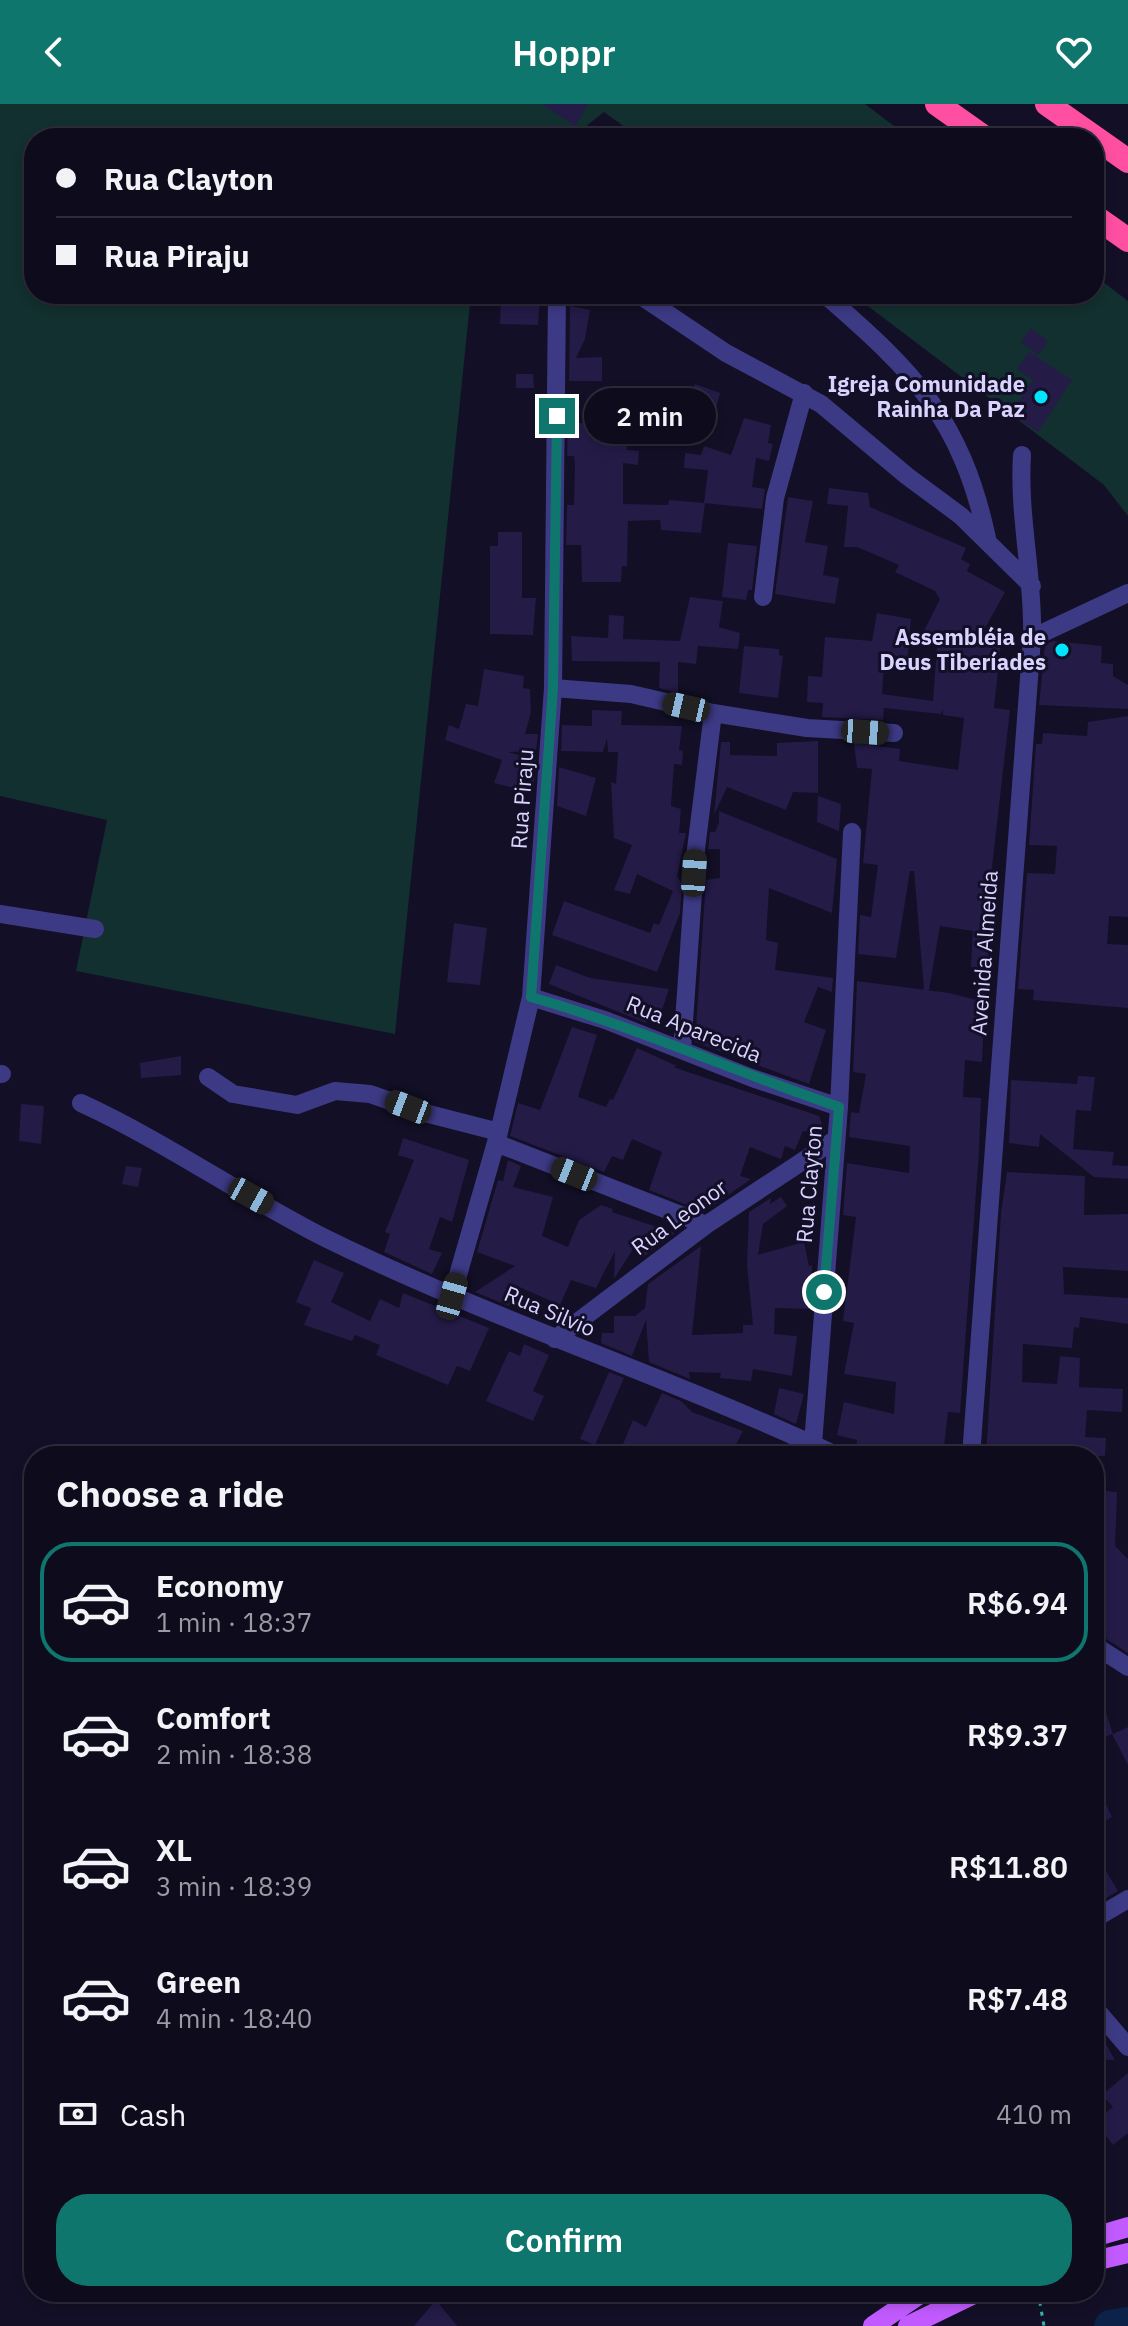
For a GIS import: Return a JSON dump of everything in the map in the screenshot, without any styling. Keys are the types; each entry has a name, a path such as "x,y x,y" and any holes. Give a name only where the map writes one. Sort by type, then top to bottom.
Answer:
{"highway":[{"path":"937,104 971,128"},
{"path":"1047,104 1081,128"},
{"path":"1104,144 1128,161"},
{"path":"1104,223 1128,240"}],"main road":[{"path":"1104,2234 1128,2227"},
{"path":"1104,2259 1128,2253"},
{"path":"873,2326 908,2302"},
{"path":"908,2326 957,2302"}],"street":[{"name":"Rua Piraju","path":"452,1296 497,1138 531,997 553,688 557,304"},
{"path":"653,304 726,353 804,393 837,416 987,538 1032,586"},
{"path":"835,304 911,373 942,415 965,463 987,538"},
{"path":"763,597 775,498 804,393"},
{"name":"Avenida Almeida","path":"972,1446 1032,638 1032,586 1020,515 1022,455"},
{"path":"1032,638 1128,593"},
{"path":"553,688 631,694 713,713 807,728 894,733"},
{"path":"682,1050 696,849 713,713"},
{"name":"Rua Clayton","path":"813,1444 839,1107 852,832"},
{"path":"0,914 95,929"},
{"name":"Rua Aparecida","path":"531,997 605,1020 752,1078 839,1107"},
{"path":"208,1077 233,1094 297,1105 335,1091 370,1094 497,1138 706,1225"},
{"name":"Rua Silvio","path":"81,1103 161,1143 324,1237 452,1296 817,1446"},
{"name":"Rua Leonor","path":"555,1339 706,1225 836,1139"},
{"path":"1104,1651 1128,1667"},
{"path":"1104,1913 1128,1899"},
{"path":"1104,2019 1128,2047"}],"path":[{"path":"1040,2302 1044,2324"}],"green space":[{"path":"0,104 865,104 897,128 626,128 604,112 584,128 24,128 24,304 470,304 395,1034 76,971 107,820 0,796"},
{"path":"1104,283 1128,301 1128,516 1104,485 865,304 1104,304"}],"building":[{"path":"542,104 588,104 575,126"},
{"path":"501,304 539,304 538,325 500,324"},
{"path":"570,306 590,310 585,339 576,358 602,357 602,381 569,381"},
{"path":"1031,328 1048,341 1038,355 1021,342"},
{"name":"Igreja Comunidade Rainha Da Paz","path":"1029,352 1072,380 1038,432 1011,414 1033,380 1017,369"},
{"path":"516,374 533,374 534,388 516,388"},
{"path":"695,384 720,393 715,413 689,404"},
{"path":"744,418 771,425 768,443 773,444 769,461 756,458 752,487 765,489 762,509 704,503 708,470 684,468 685,453 701,455 704,446 731,455"},
{"path":"568,423 613,423 613,446 627,446 627,450 639,451 638,465 623,463 623,504 668,505 669,500 705,503 701,533 661,530 660,520 628,521 627,566 622,566 621,582 582,582 581,545 566,545 567,505 574,505 575,463 574,456 567,456"},
{"path":"829,488 868,493 870,507 966,548 961,559 970,564 967,571 1005,592 984,630 1002,634 994,708 1010,710 989,893 993,893 987,969 971,967 973,931 940,926 929,990 924,990 914,871 910,871 896,958 858,954 860,915 871,917 878,865 863,863 872,769 857,768 854,743 900,749 899,761 958,770 964,718 943,715 943,709 941,714 884,708 883,720 822,717 823,703 807,702 808,676 822,677 825,637 872,641 877,613 911,619 907,666 884,664 882,694 933,701 938,634 924,631 940,599 935,591 895,572 899,565 857,547 844,547 848,506 827,504"},
{"path":"788,497 813,501 805,542 828,546 823,575 839,578 835,604 775,594"},
{"path":"498,532 522,532 522,598 536,598 533,635 490,634 490,546 498,546"},
{"path":"728,543 757,546 752,590 748,590 746,600 722,597"},
{"path":"690,597 723,601 719,627 740,633 738,649 698,646 696,664 678,662 678,693 659,688 660,662 572,661 571,636 608,638 609,615 624,616 623,639 680,641"},
{"path":"1053,641 1102,646 1101,663 1113,664 1113,676 1128,685 1128,709 1039,705 1045,645"},
{"path":"744,646 779,649 779,655 783,656 778,698 739,693"},
{"path":"484,669 524,676 523,688 530,689 531,712 525,734 538,734 536,751 508,752 536,760 533,793 494,783 502,760 445,740 449,725 459,729 466,704 478,706"},
{"path":"592,710 622,711 621,725 682,726 679,750 683,751 682,765 674,764 671,806 681,809 679,833 686,833 677,876 682,884 680,913 657,972 552,935 564,901 650,933 654,923 659,925 673,891 637,874 630,894 614,890 632,845 614,838 611,782 616,784 618,752 608,752 607,738 603,752 561,751 562,725 592,726"},
{"path":"1128,716 1128,917 1109,916 1107,944 1128,945 1128,1008 1033,1000 1034,990 1018,989 1027,873 1055,874 1057,846 1029,845 1036,744 1042,744 1043,733 1087,736 1088,722"},
{"path":"818,741 818,793 793,792 786,810 727,787 714,815 721,742 730,742 730,755 777,756 777,743"},
{"path":"559,767 596,778 586,816 557,806"},
{"path":"818,796 841,804 839,831 817,822"},
{"path":"719,811 837,859 832,913 769,888 766,940 778,943 775,970 833,978 832,992 818,987 804,1022 826,1030 809,1084 695,1042 706,880 720,878 720,849 708,849 710,832 715,832 719,823"},
{"path":"454,923 487,928 480,985 447,982"},
{"path":"556,965 590,978 669,989 658,1022 648,1018 646,1023 549,984"},
{"path":"857,981 949,993 985,1002 982,1062 965,1060 963,1097 981,1098 979,1151 960,1413 948,1412 944,1446 856,1446 857,1440 837,1435 844,1402 894,1414 896,1382 844,1374 854,1323 843,1321 856,1217 843,1215 847,1163 909,1173 910,1146 849,1137 851,1112 859,1113 866,1074 853,1072"},
{"path":"572,1027 597,1035 578,1097 606,1107 610,1099 613,1100 637,1048 677,1066 673,1067 819,1116 825,1132 803,1131 795,1150 785,1146 781,1159 750,1147 740,1176 751,1179 711,1207 692,1200 690,1206 649,1190 662,1152 632,1139 623,1160 612,1156 604,1172 510,1136 518,1103 540,1110"},
{"path":"181,1056 181,1075 141,1078 140,1063"},
{"path":"1078,1076 1095,1077 1091,1111 1076,1110 1073,1149 1114,1152 1112,1165 1128,1166 1128,1179 1094,1177 1040,1134 1039,1147 1009,1143 1011,1080 1077,1084"},
{"path":"21,1104 44,1106 41,1144 19,1141"},
{"path":"403,1138 469,1160 452,1222 440,1217 429,1249 442,1253 432,1274 384,1252 390,1234 385,1232 414,1160 398,1155"},
{"path":"508,1160 521,1166 513,1187 553,1197 542,1236 568,1247 579,1220 601,1205 613,1209 612,1212 675,1233 643,1257 633,1249 614,1279 615,1251 596,1288 571,1280 560,1305 517,1286 509,1306 475,1292 515,1266 477,1252 498,1180 503,1181"},
{"path":"126,1166 142,1168 138,1187 122,1184"},
{"path":"1007,1172 1085,1176 1084,1215 1128,1214 1128,1271 1063,1267 1064,1294 1128,1298 1128,1324 1080,1317 1079,1328 1074,1327 1072,1348 1023,1344 1022,1382 1057,1384 1060,1356 1080,1358 1079,1387 1123,1389 1122,1412 1087,1410 1085,1437 1106,1438 1105,1456 1104,1446 987,1446 1001,1213"},
{"path":"781,1197 787,1206 763,1224 758,1255 804,1242 809,1266 812,1265 810,1309 775,1308 774,1334 797,1336 792,1376 753,1369 751,1381 720,1378 721,1373 689,1372 690,1379 649,1362 646,1320 632,1356 601,1343 602,1333 614,1333 614,1316 635,1316 645,1308 648,1284 701,1246 692,1335 743,1333 743,1325 753,1325 747,1265 749,1212 771,1198 770,1204"},
{"path":"314,1260 344,1273 331,1302 370,1321 380,1299 399,1308 403,1293 489,1328 470,1371 457,1366 448,1385 376,1355 380,1345 355,1335 352,1341 304,1325 311,1308 296,1302"},
{"path":"524,1344 549,1355 533,1391 544,1396 533,1421 486,1401 509,1351 520,1356"},
{"path":"609,1372 624,1378 595,1445 580,1439"},
{"path":"779,1388 804,1394 796,1424 774,1414"},
{"path":"662,1393 681,1401 692,1412 743,1431 735,1446 622,1446 633,1420 646,1427"},
{"path":"1104,1491 1117,1492 1115,1546 1128,1559 1128,1653 1104,1637"},
{"path":"1104,1714 1113,1734 1128,1727 1128,1765 1112,1734 1104,1738"},
{"path":"1104,1800 1112,1817 1104,1821"},
{"path":"1104,1868 1118,1891 1104,1899"},
{"path":"1104,2041 1115,2060 1104,2059"},
{"path":"1128,2073 1128,2133 1113,2145 1104,2134 1104,2114 1113,2107 1104,2093"},
{"path":"438,2302 457,2326 414,2326"}],"waterway":[{"path":"1110,2326 1128,2323"}],"place":[{"name":"Igreja Comunidade Rainha Da Paz","path":"1041,397"},
{"name":"Assembléia de Deus Tiberíades","path":"1062,650"}],"route":[{"path":"557,416 553,688 531,997 647,1035 752,1078 839,1107 824,1292"}]}
